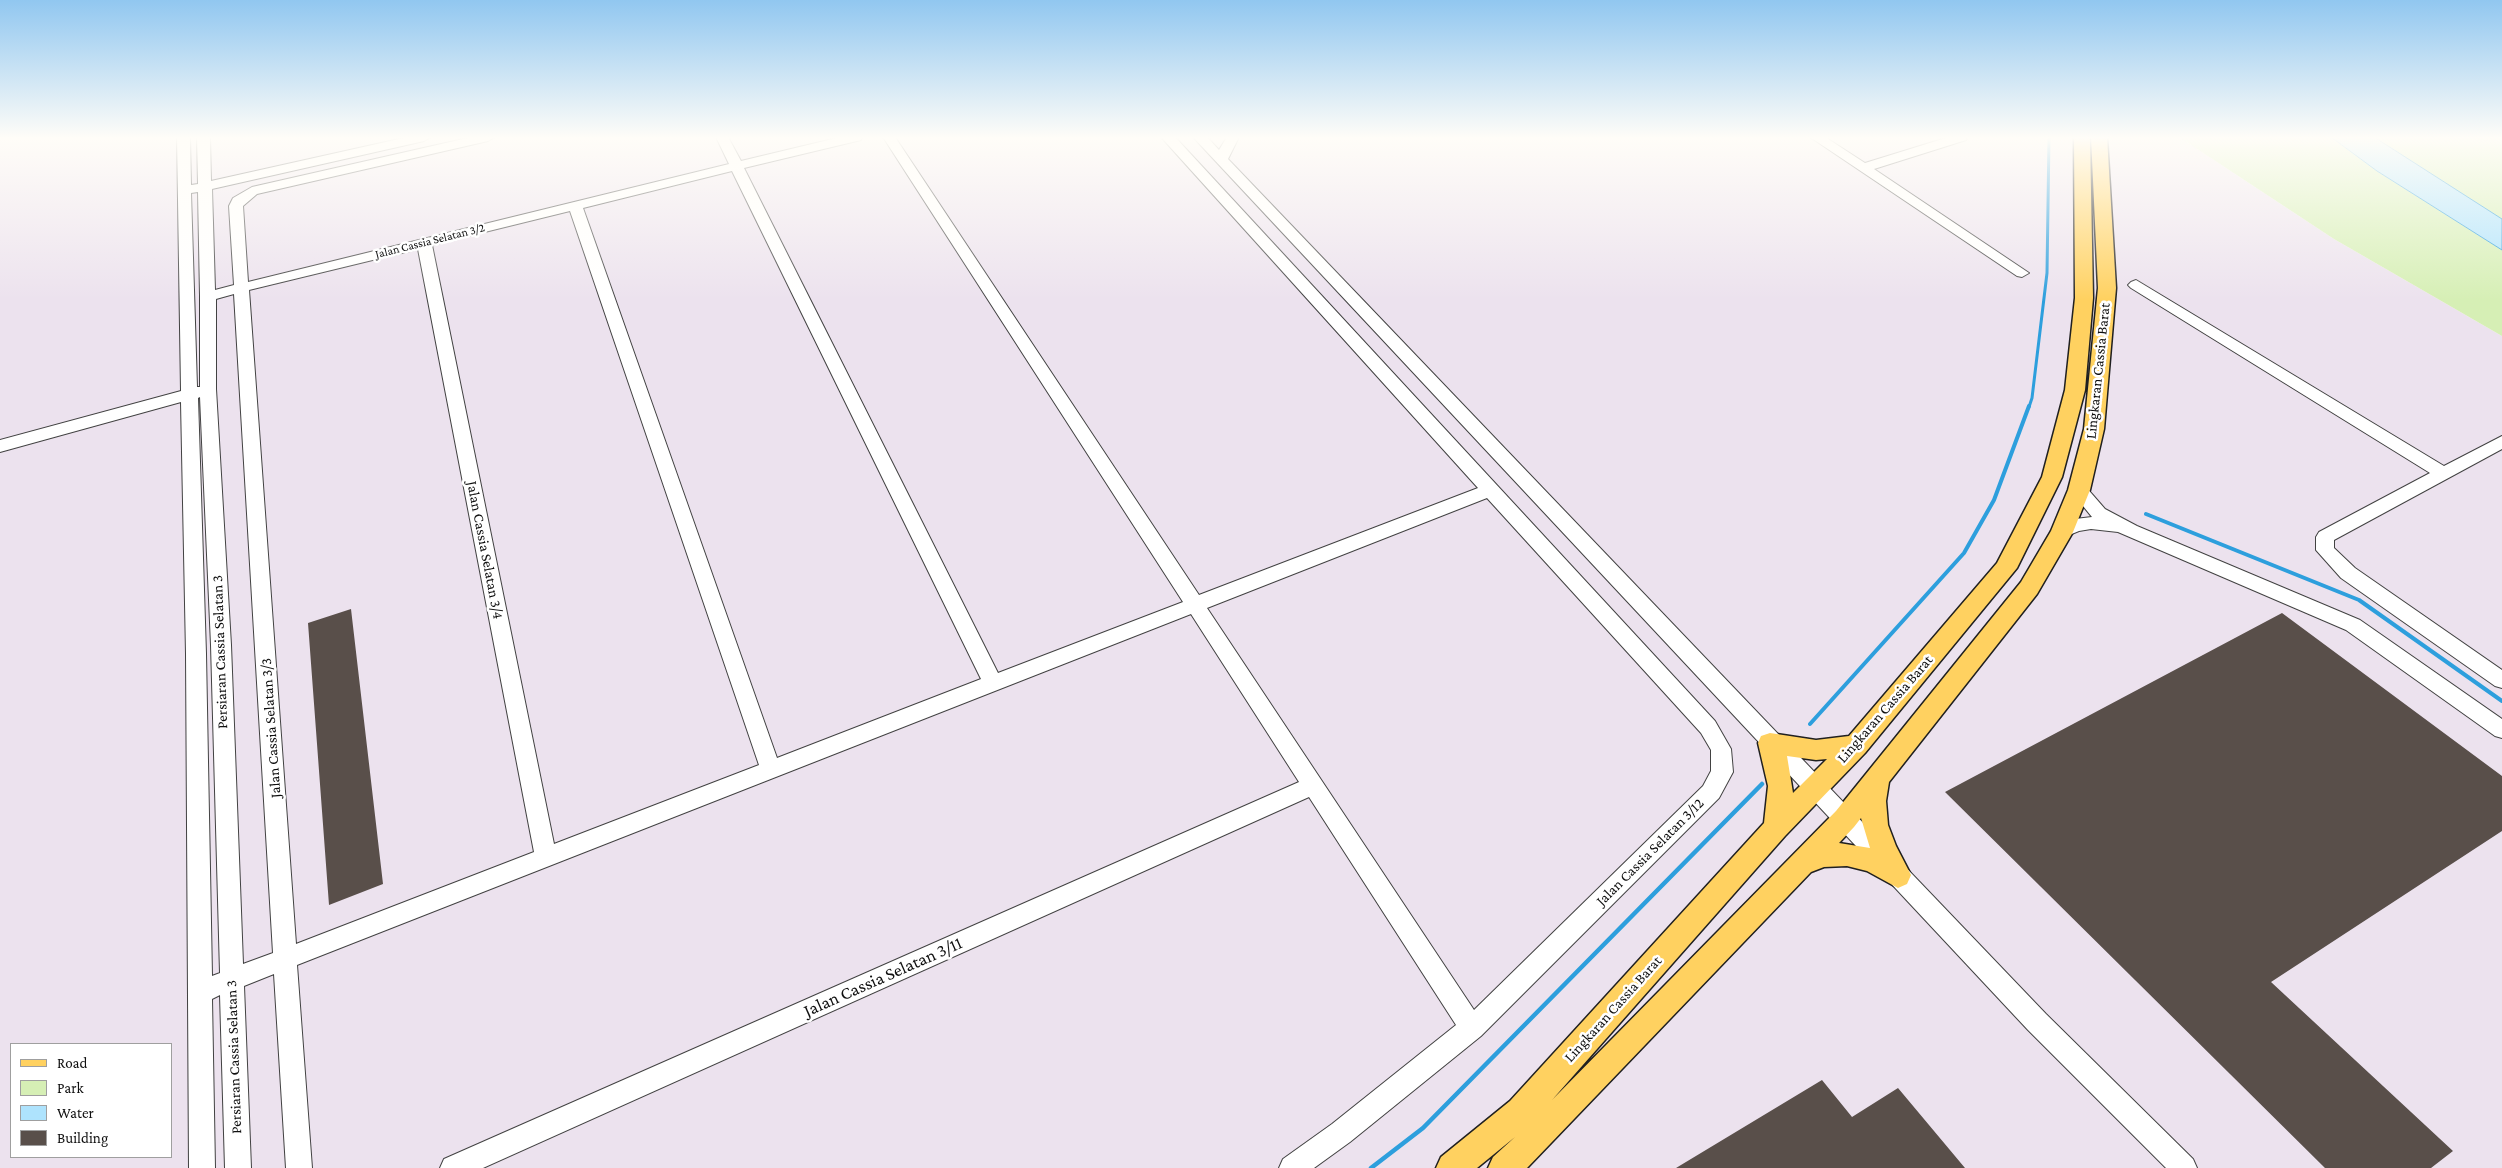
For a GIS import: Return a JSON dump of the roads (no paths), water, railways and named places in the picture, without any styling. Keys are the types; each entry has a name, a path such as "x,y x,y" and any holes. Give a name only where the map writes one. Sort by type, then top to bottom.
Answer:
{"main road":[{"name":"Lingkaran Cassia Barat","path":"1452,1168 1521,1112 1776,828 1856,746 2006,568 2052,477 2075,390 2084,298 2083,192"},
{"name":"Lingkaran Cassia Barat","path":"1504,1168 1538,1136 1845,819 2029,588 2062,532 2079,490 2094,429 2107,288 2102,192"},
{"path":"1776,828 1781,786 1777,764 1770,743 1816,750 1856,746"},
{"path":"1877,779 1873,801 1875,825 1884,850 1898,876"},
{"path":"1802,864 1822,855 1847,854 1874,861 1898,876"}],"street":[{"name":"Persiaran Cassia Selatan 3","path":"185,192 188,371 195,398 221,645 238,1168"},
{"name":"Persiaran Cassia Selatan 3","path":"202,1168 195,398 208,296 204,192"},
{"name":"Jalan Cassia Selatan 3/3","path":"257,192 244,196 236,206 243,287 299,1168"},
{"name":"Jalan Cassia Selatan 3/2","path":"208,296 633,192"},
{"path":"749,192 993,683"},
{"path":"925,192 1472,1028"},
{"name":"Jalan Cassia Selatan 3/12","path":"1218,192 1492,489 1708,728 1721,749 1722,772 1711,792 1472,1028 1341,1132 1292,1168"},
{"path":"1252,192 1770,743 1815,787 2037,1022 2184,1168"},
{"path":"1899,192 2022,273"},
{"path":"575,206 771,770"},
{"name":"Jalan Cassia Selatan 3/4","path":"424,243 546,857"},
{"path":"2136,286 2442,473"},
{"path":"141,408 180,381 188,371"},
{"path":"0,446 141,408 176,407 195,398"},
{"path":"2502,442 2325,537 2325,550 2348,573 2502,680"},
{"path":"200,992 1492,489"},
{"path":"2079,490 2099,513 2131,531"},
{"path":"2062,532 2074,525 2091,523 2111,525 2131,531 2353,625 2502,730"},
{"name":"Jalan Cassia Selatan 3/11","path":"453,1168 1314,786"}],"water":[{"path":"2409,192 2459,192 2502,219 2502,250"}],"waterway":[{"path":"2029,407 2032,398 2047,273 2048,192"},
{"path":"1810,724 1964,553 1994,500 2029,406"},
{"path":"2146,514 2359,600 2502,701"},
{"path":"1371,1168 1423,1128 1762,784"}]}
